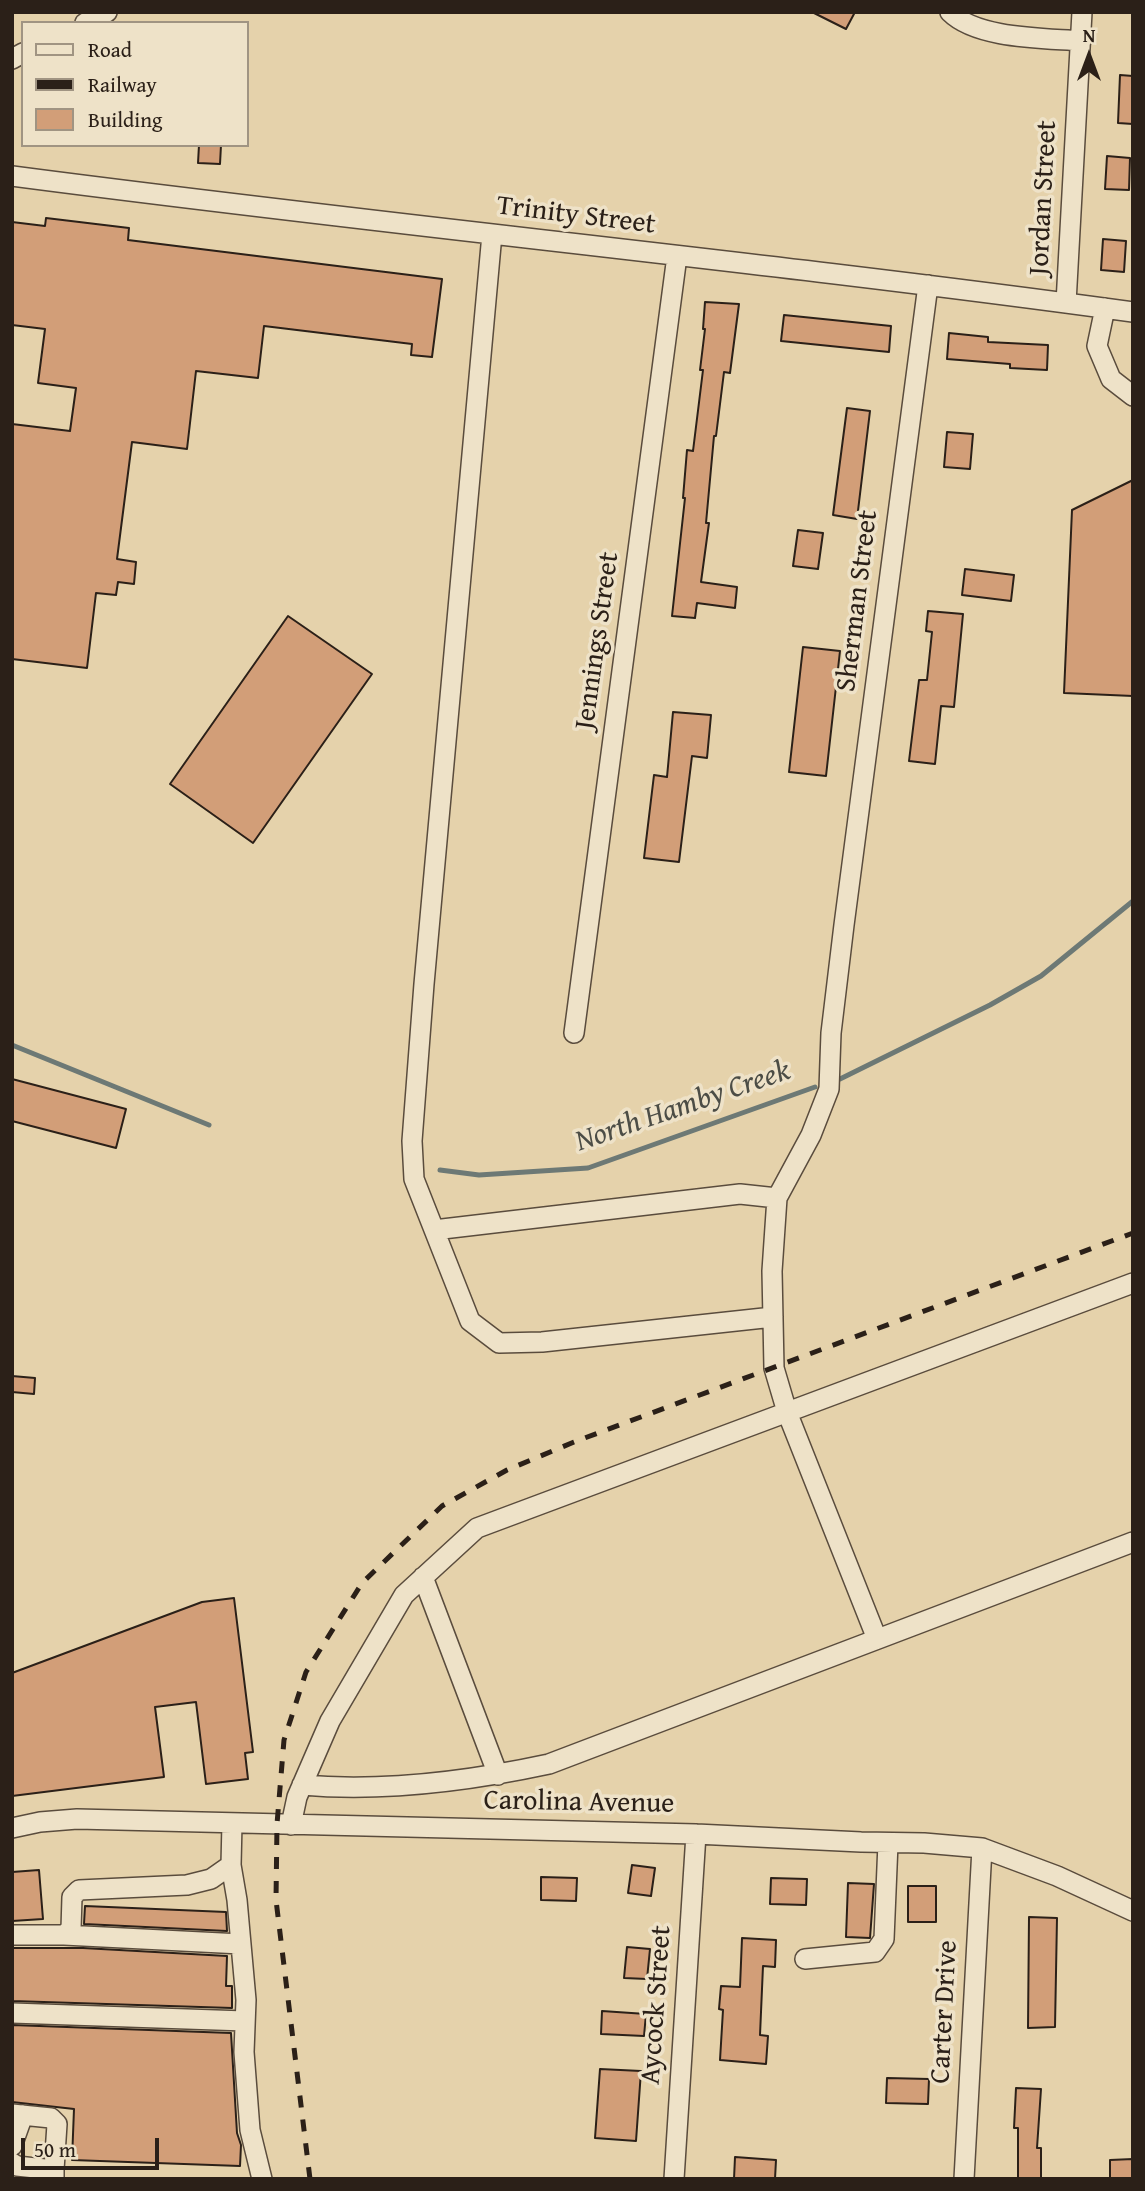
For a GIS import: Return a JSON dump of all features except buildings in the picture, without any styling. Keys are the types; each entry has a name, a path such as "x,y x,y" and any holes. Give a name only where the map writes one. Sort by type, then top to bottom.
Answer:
{"street":[{"path":"89,21 107,12"},
{"path":"950,12 959,21 987,30 1081,41"},
{"name":"Jordan Street","path":"1066,303 1082,12"},
{"name":"Trinity Street","path":"12,176 928,285 1133,312"},
{"path":"492,234 424,984 412,1140 414,1179 470,1321 499,1343 542,1342 773,1317"},
{"name":"Jennings Street","path":"574,1033 677,256"},
{"name":"Sherman Street","path":"777,1198 811,1135 829,1089 831,1033 844,925 928,285"},
{"path":"1105,308 1097,346 1111,379 1133,396"},
{"path":"434,1230 740,1194 777,1198 772,1270 774,1367 787,1412 877,1639"},
{"path":"291,1825 297,1797 330,1721 404,1595 477,1528 1133,1283"},
{"path":"302,1785 341,1788 498,1775 549,1764 1133,1542"},
{"path":"423,1577 498,1775"},
{"name":"Carolina Avenue","path":"12,1828 40,1822 77,1819 696,1834 924,1843 982,1848 1058,1876 1133,1910"},
{"path":"232,1823 231,1865 246,2000 244,2052 250,2130 262,2179"},
{"name":"Aycock Street","path":"674,2179 696,1834"},
{"path":"805,1959 876,1951 884,1939 888,1843"},
{"name":"Carter Drive","path":"964,2179 982,1848"},
{"path":"64,1935 71,1928 72,1897 79,1890 187,1885 211,1879 231,1865"},
{"path":"12,1935 241,1944"},
{"path":"12,2013 245,2021"},
{"path":"12,2147 18,2115 51,2118 57,2124 54,2174 12,2164"}],"waterway":[{"name":"North Hamby Creek","path":"840,1079 990,1005 1041,976 1133,901"},
{"name":"North Hamby Creek","path":"12,1045 209,1125"},
{"name":"North Hamby Creek","path":"440,1170 479,1175 588,1168 815,1087"}],"railway":[{"path":"310,2179 276,1900 277,1824 284,1740 306,1672 362,1583 442,1506 507,1470 574,1442 1133,1233"}]}
